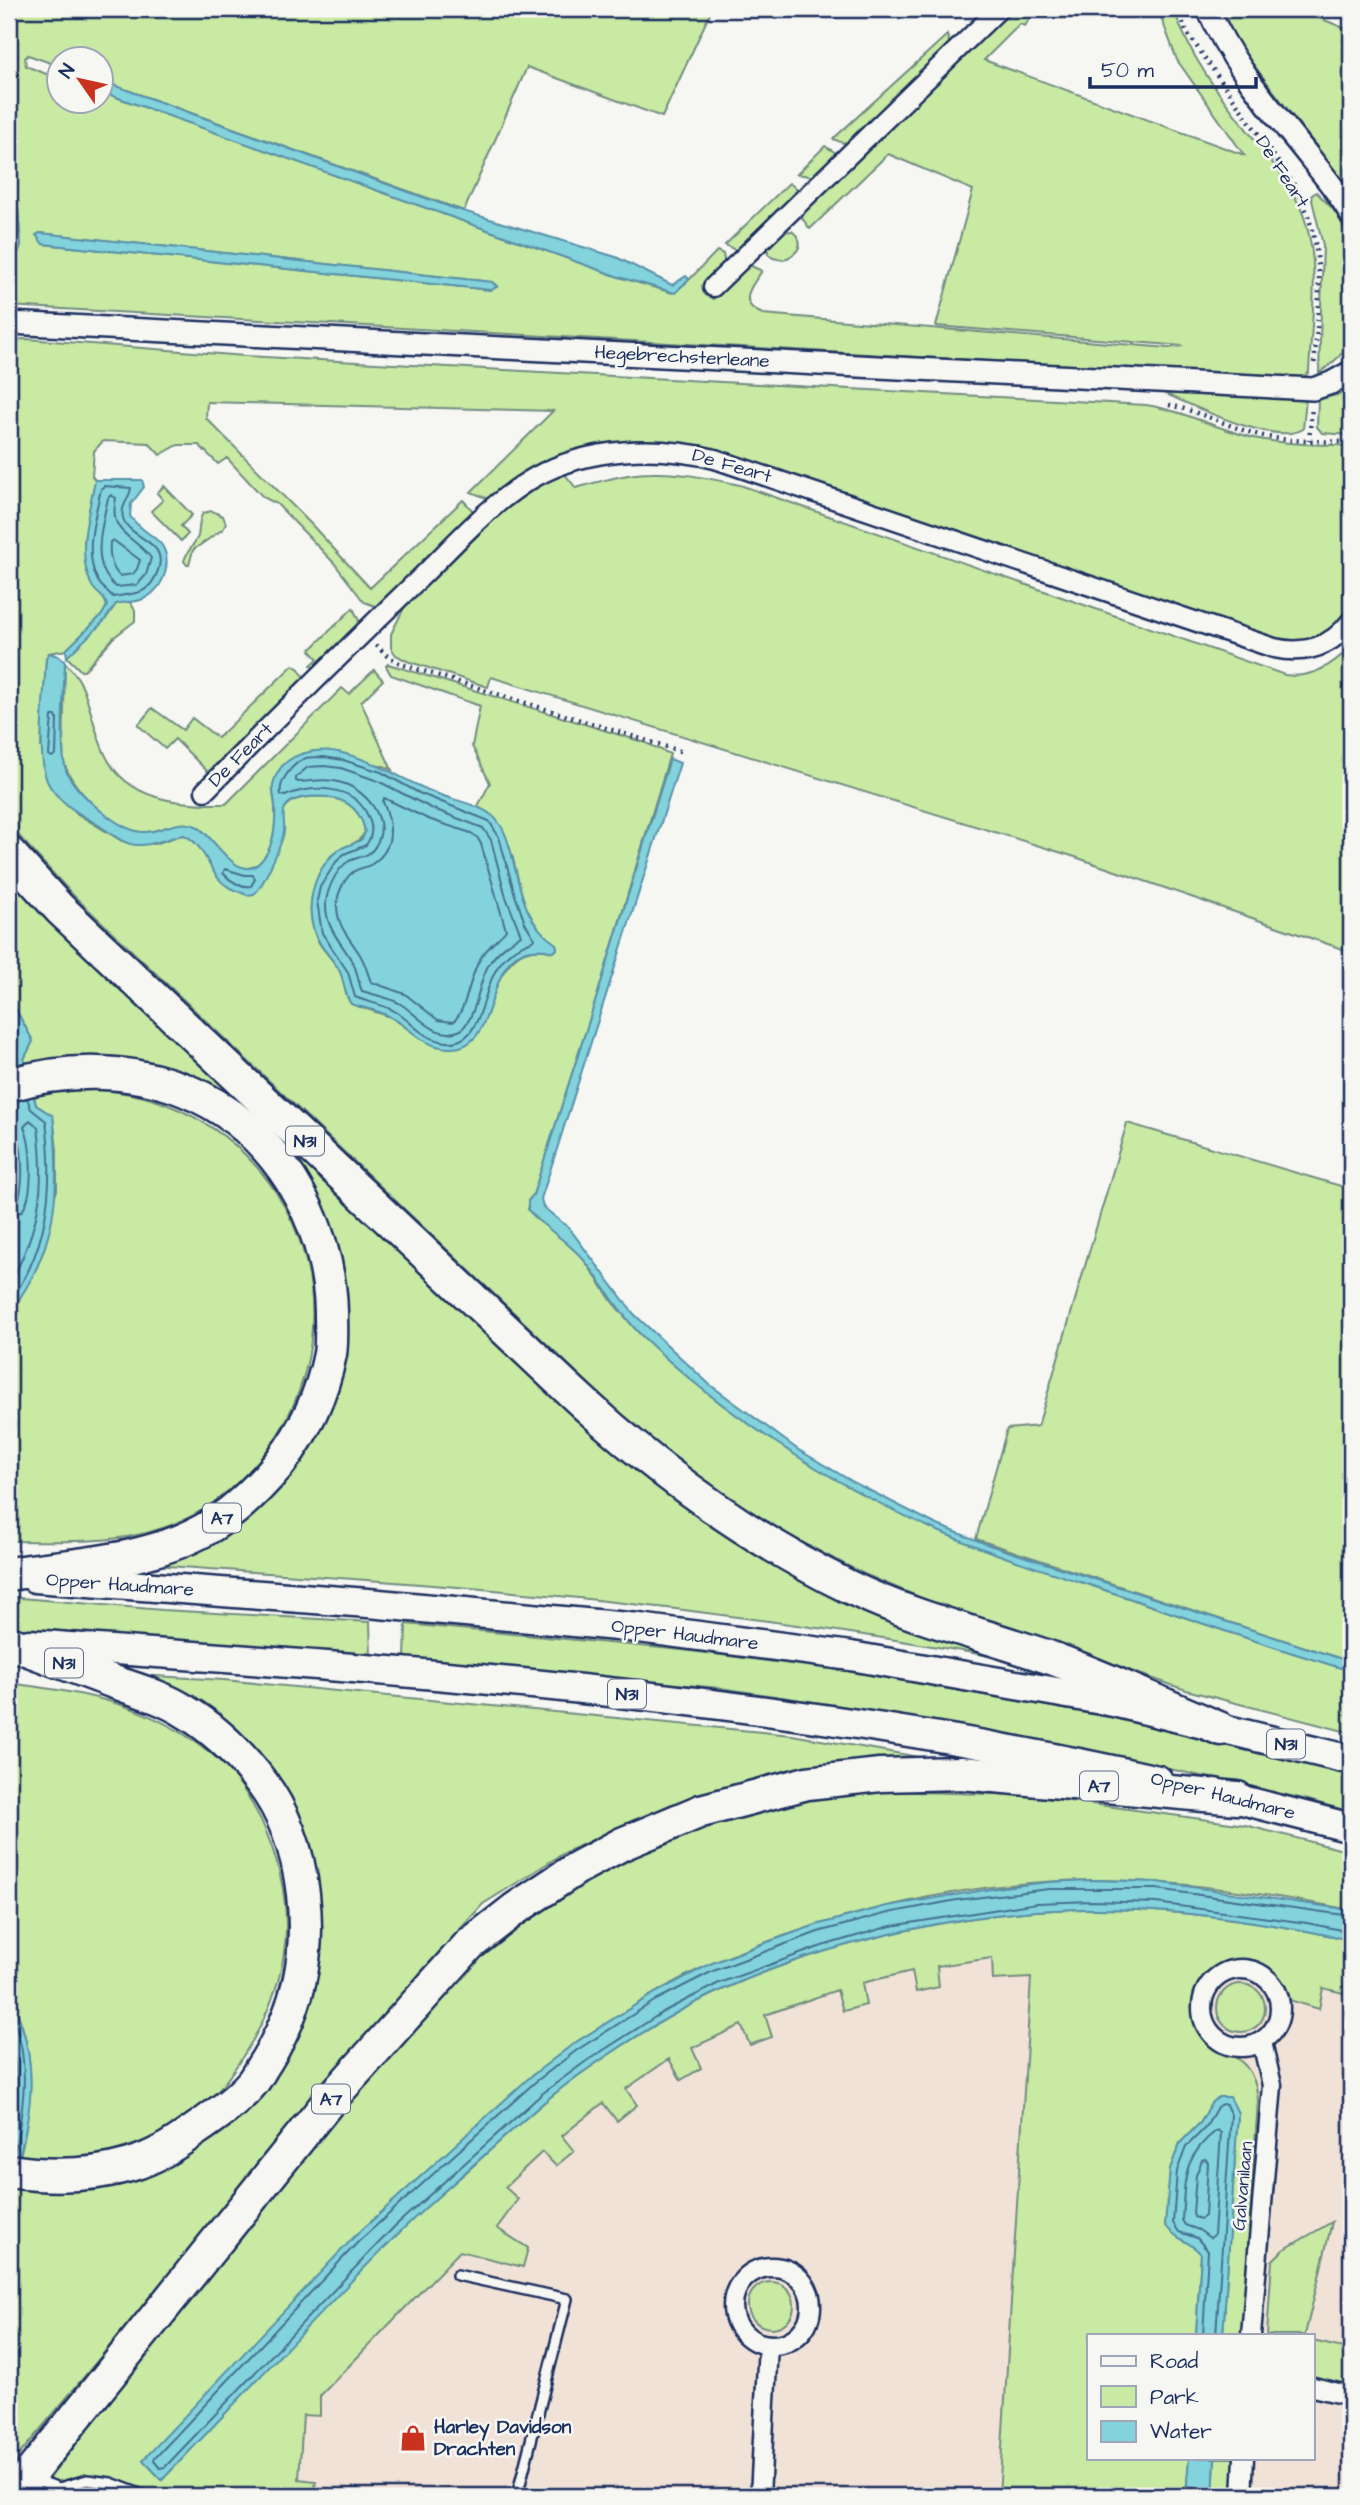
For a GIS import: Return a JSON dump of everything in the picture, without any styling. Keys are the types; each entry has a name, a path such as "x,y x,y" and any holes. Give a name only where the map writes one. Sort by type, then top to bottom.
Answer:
{"highway":[{"name":"N31","path":"9,853 60,909 589,1409 675,1482 730,1520 850,1588 925,1618 1055,1660 1222,1729"},
{"name":"A7","path":"9,1575 145,1553 171,1545 234,1511 265,1481 295,1443 315,1404 330,1353 331,1294 327,1268 313,1222 291,1180 257,1137 212,1104 185,1090 153,1081 119,1073 94,1072 22,1081"},
{"name":"Opper Haudmare","path":"9,1575 368,1603 639,1628 851,1656 1113,1702 1351,1760"},
{"name":"N31","path":"9,1643 150,1694 182,1709 230,1747 255,1773 277,1805 293,1846 301,1878 306,1952 297,1993 282,2035 251,2084 209,2121 159,2154 131,2165 62,2176 19,2172"},
{"name":"Opper Haudmare","path":"9,1643 515,1681 790,1713 965,1741 1095,1766 1237,1798 1351,1828"},
{"name":"A7","path":"16,2481 330,2100 469,1945 515,1909 577,1868 622,1844 701,1811 807,1783 880,1775 961,1773 1237,1798"}],"street":[{"path":"713,287 999,9"},
{"name":"De Feart","path":"1208,9 1235,62 1351,215"},
{"name":"Hegebrechsterleane","path":"18,324 1313,388 1331,383 1351,372"},
{"name":"De Feart","path":"205,791 497,503 536,476 590,457 614,452 676,451 715,459 1274,648 1297,652 1313,649 1342,633 1351,621"},
{"path":"1235,1969 1250,1969 1265,1976 1275,1987 1281,2002 1280,2017 1274,2031 1262,2042 1248,2047 1232,2047 1218,2040 1207,2029 1202,2015 1203,1999 1209,1985 1220,1974 1235,1969"},
{"name":"Galvanilaan","path":"1251,2334 1272,2085 1262,2042"},
{"path":"768,2266 782,2267 806,2284 811,2298 811,2313 796,2337 782,2344 768,2345 754,2341 742,2333 734,2320 734,2291 742,2279 754,2270 768,2266"},
{"path":"760,2496 768,2345"},
{"path":"1314,2387 1351,2396"},
{"path":"1242,2496 1244,2460"}],"lane":[{"path":"457,2275 567,2299 517,2496"},
{"path":"16,2481 59,2488 87,2480 111,2483 145,2496"}],"path":[{"name":"De Feart","path":"1178,9 1186,31 1297,188 1309,213 1317,246 1320,289 1309,441 1351,442"},
{"path":"363,633 386,655 401,664 683,752"}],"shaded area":[{"path":"848,1924 1351,1939 1351,2496 137,2496 315,2295"}],"green space":[{"path":"9,9 712,9 662,117 527,67 464,211 116,86 116,46 46,46 46,61 28,55 25,58 26,66 46,74 46,116 116,116 116,97 619,277 672,293 686,283 717,251 723,254 725,265 703,288 713,299 749,265 762,271 750,289 748,300 755,310 763,314 1168,348 1183,346 936,326 973,190 888,154 810,229 802,218 805,210 1010,9 1035,9 1025,26 1020,24 984,60 1244,155 1177,60 1158,9 1174,9 1200,65 1286,181 1304,217 1314,274 1309,372 1304,377 1188,372 9,306 9,277 21,245 18,210 9,169","holes":["40,233 492,282 497,286 491,290 43,244"]},
{"path":"1222,9 1298,9 1351,31 1351,192 1236,42"},
{"path":"947,35 950,45 853,141 843,143 833,139"},
{"path":"825,146 836,153 836,157 816,177 797,174"},
{"path":"789,183 797,189 797,195 743,249 735,250 725,245"},
{"path":"1316,192 1333,209 1343,226 1351,257 1352,274 1351,340 1337,359 1319,373 1323,245 1311,196"},
{"path":"792,231 797,235 800,244 793,255 783,260 768,254 768,246 782,232"},
{"path":"27,339 245,356 1146,405 1174,411 1254,438 1351,446 1351,607 1342,620 1321,637 1309,641 1283,642 1254,635 735,456 687,445 638,440 592,446 561,455 532,468 489,499 471,492 553,411 207,402 206,418 370,588 463,500 474,512 378,607 364,602 334,563 277,504 263,497 227,458 218,464 199,445 178,445 160,455 149,443 103,441 94,451 92,476 95,480 84,541 95,589 104,597 107,606 102,615 66,650 49,653 46,658 41,747 76,813 122,841 155,844 184,834 192,839 218,877 232,889 263,880 284,809 292,802 319,796 346,802 358,814 365,832 358,840 331,856 319,874 312,895 313,927 319,942 341,973 351,1004 391,1017 400,1023 494,990 510,963 524,953 532,950 554,952 557,949 556,944 532,922 508,843 501,829 491,817 477,808 490,783 472,746 480,706 391,675 386,666 388,664 646,743 670,754 598,993 533,1195 528,1201 536,1219 583,1258 613,1303 640,1334 704,1390 788,1450 853,1489 930,1527 988,1550 1351,1671 1351,1733 1186,1690 931,1602 864,1574 787,1535 713,1489 655,1445 591,1386 72,894 9,825 9,424 13,411 9,393 9,340"},
{"path":"1157,390 1306,398 1303,429 1290,433 1252,428"},
{"path":"1351,391 1351,435 1322,433 1317,427 1318,400"},
{"path":"564,473 576,488 642,473 685,475 740,485 1285,675 1313,673 1336,660 1351,647 1351,952 1072,856 491,677 488,687 396,655 391,648 391,634 409,598 500,511 530,490"},
{"path":"164,486 192,515 181,526 188,534 181,541 151,511 163,500 157,493"},
{"path":"212,511 223,516 226,524 193,550 187,565 184,561 198,536 201,516"},
{"path":"129,601 135,610 135,621 113,638 84,671 81,671 67,657 69,654 104,621 116,604"},
{"path":"353,608 360,623 314,668 311,665 318,659 310,650"},
{"path":"65,662 80,681 104,752 113,768 125,781 156,797 190,803 226,804 342,688 349,694 374,670 383,680 361,702 392,770 384,766 283,767 273,786 275,824 269,850 260,863 253,867 239,866 198,827 171,826 151,832 139,832 115,822 82,793 63,759"},
{"path":"293,665 304,677 208,772 175,739 165,749 138,725 152,708 183,730 192,718 218,738"},
{"path":"9,866 664,1483 1034,1664 864,1635 636,1604 470,1588 141,1564 285,1472 335,1275 232,1109 26,1069 24,1059 33,1041 9,997"},
{"path":"91,1089 130,1094 168,1105 215,1130 253,1163 282,1202 302,1246 311,1294 311,1343 299,1392 275,1439 245,1476 209,1506 181,1521 139,1535 96,1540 9,1541 9,1313 19,1300 57,1190 57,1150 53,1116 36,1105 34,1096 62,1090"},
{"path":"1127,1123 1351,1189 1351,1662 976,1539 1007,1429 1038,1426"},
{"path":"9,1597 163,1610 370,1622 371,1657 9,1630"},
{"path":"406,1624 682,1650 846,1671 1111,1717 1351,1774 1351,1812 1103,1754 841,1706 720,1688 405,1660"},
{"path":"138,1675 224,1680 792,1735 948,1762 774,1778 674,1803 566,1852 483,1904 420,1973 9,2467 9,2192 13,2179 118,2176 285,2049 299,1835"},
{"path":"9,1683 94,1697 120,1705 170,1726 194,1741 226,1766 248,1796 261,1820 282,1882 286,1912 281,1970 260,2027 243,2056 218,2091 197,2112 152,2137 104,2154 20,2157 28,2115 30,2075 25,2036 9,1995"},
{"path":"879,1791 1026,1795 1245,1825 1351,1852 1351,1910 1190,1885 1093,1880 1045,1882 947,1894 849,1916 755,1946 693,1972 573,2044 143,2460 162,2480 339,2293 417,2215 573,2079 670,2016 764,1972 856,1943 905,1931 1002,1914 1050,1910 1159,1911 1224,1918 1351,1940 1351,1995 1323,1988 1319,2009 1289,2000 1276,1977 1264,1967 1250,1963 1235,1963 1209,1974 1200,1985 1195,1998 1195,2014 1200,2029 1208,2039 1247,2068 1254,2081 1258,2100 1242,2334 1223,2334 1238,2113 1212,2102 1201,2122 1180,2143 1170,2169 1166,2225 1175,2235 1201,2253 1196,2334 1087,2334 1087,2460 1189,2460 1186,2496 999,2496 1031,1978 993,1980 992,1958 937,1966 939,1987 916,1992 912,1971 862,1983 866,2005 843,2011 837,1990 765,2015 772,2037 750,2045 741,2025 692,2048 701,2068 681,2080 669,2059 626,2089 637,2105 617,2121 603,2103 562,2136 574,2151 556,2166 542,2152 505,2187 518,2199 497,2228 528,2248 523,2267 460,2251 320,2396 320,2416 303,2415 299,2479 316,2481 314,2496 36,2496 231,2245 282,2187 316,2137 474,1961 566,1885 708,1823 809,1800"},
{"path":"1241,1984 1258,1991 1265,2008 1258,2025 1241,2032 1224,2025 1217,2008 1224,1991"},
{"path":"1332,2222 1305,2334 1267,2334 1272,2261 1283,2250"},
{"path":"771,2282 787,2289 794,2305 787,2321 771,2328 755,2321 748,2305 755,2289"},
{"path":"1314,2341 1351,2350 1351,2389 1314,2380"},
{"path":"1215,2460 1235,2460 1232,2496 1213,2496"}],"water":[{"path":"116,86 453,208 616,257 672,285 686,276 689,279 675,293 619,277 116,97"},
{"path":"9,169 18,210 21,245 9,277"},
{"path":"40,233 492,282 497,287 491,290 43,244 36,235"},
{"path":"95,480 142,480 144,487 131,504 130,516 159,542 164,549 167,565 157,589 140,600 116,604 104,621 67,657 66,650 102,615 107,606 91,584 84,559 85,532"},
{"path":"49,653 65,662 63,737 67,773 90,801 124,826 145,832 177,824 190,824 203,831 235,864 244,868 252,867 261,861 271,842 275,820 273,785 284,765 292,758 313,751 346,754 370,762 438,794 480,808 494,817 506,837 530,915 545,935 556,944 557,949 554,952 529,950 513,959 502,974 479,1032 467,1044 439,1047 418,1037 387,1015 351,1004 340,972 316,936 312,925 311,902 317,879 329,859 340,849 362,839 365,832 358,813 345,802 327,797 304,797 289,803 284,810 283,836 273,862 257,891 247,895 221,881 200,848 184,835 143,845 120,840 68,805 47,781 42,754 42,721 46,658"},
{"path":"670,759 680,763 541,1199 543,1207 569,1228 634,1314 709,1384 797,1449 855,1483 935,1524 989,1545 1351,1662 1351,1671 1001,1556 931,1528 853,1489 777,1444 672,1364 633,1326 577,1252 528,1210 528,1201 533,1195 598,993"},
{"path":"9,997 33,1041 24,1059 36,1105 53,1116 56,1169 52,1219 46,1243 25,1290 9,1313 9,1217 15,1166 9,1121 14,1112 9,1096"},
{"path":"1093,1880 1157,1882 1351,1910 1351,1940 1256,1922 1191,1914 1095,1909 1049,1910 953,1921 904,1931 808,1957 721,1990 670,2016 621,2047 573,2079 528,2116 399,2233 162,2480 143,2460 354,2237 530,2077 573,2044 653,1994 710,1964 765,1943 816,1925 887,1906 1003,1887"},
{"path":"9,1995 27,2044 30,2093 23,2142 9,2192"},
{"path":"1219,2097 1230,2097 1238,2113 1223,2334 1196,2334 1201,2254 1174,2235 1165,2225 1170,2169 1180,2143 1201,2122 1212,2102"},
{"path":"1189,2460 1215,2460 1213,2496 1186,2496"}],"place":[{"name":"Harley Davidson Drachten","path":"413,2438"}]}
